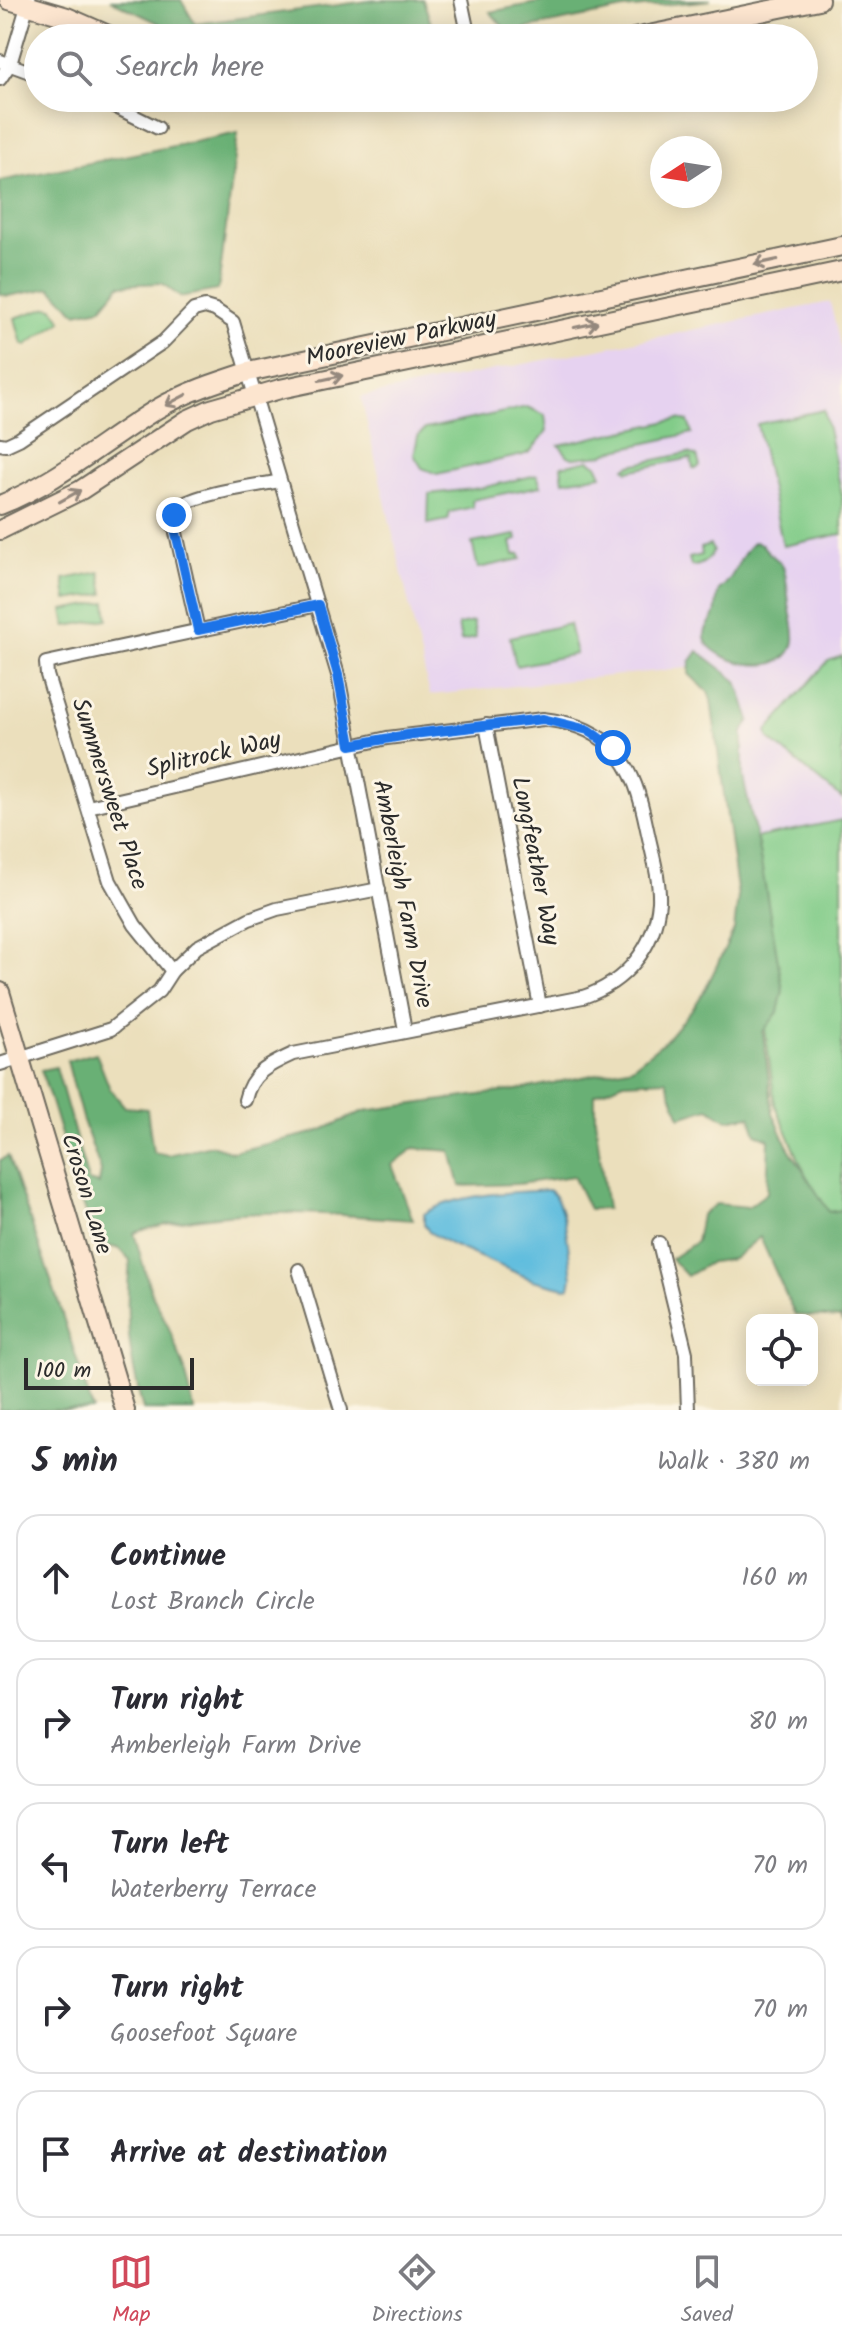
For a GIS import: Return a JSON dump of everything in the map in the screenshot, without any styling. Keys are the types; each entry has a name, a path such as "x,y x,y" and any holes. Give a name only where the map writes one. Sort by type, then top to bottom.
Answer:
{"main road":[{"path":"9,0 29,2 83,24"},
{"path":"702,24 819,0"},
{"name":"Mooreview Parkway","path":"0,505 88,458 158,409 187,393 248,372 842,246"},
{"name":"Mooreview Parkway","path":"0,530 81,490 187,420 255,395 842,271"},
{"name":"Croson Lane","path":"0,992 125,1410"}],"street":[{"path":"461,0 466,24"},
{"path":"0,79 29,2"},
{"path":"5,62 24,69"},
{"path":"126,112 158,128"},
{"name":"Amberleigh Farm Drive","path":"0,444 6,445 19,439 163,342 194,310 205,307 215,310 233,322 338,675 405,1030"},
{"path":"280,481 192,499 178,508 174,515 198,630 318,605"},
{"name":"Summersweet Place","path":"172,971 120,902 110,881 47,675 46,663 198,630"},
{"name":"Splitrock Way","path":"88,807 351,745 543,719 588,730 613,748 625,765 641,798 659,901 654,927 643,950 625,974 595,993 293,1054 259,1071 248,1086 245,1100"},
{"name":"Longfeather Way","path":"486,725 540,1006"},
{"path":"0,1064 111,1029 159,991 172,971 197,947 249,919 277,909 379,889"},
{"path":"659,1243 686,1353 688,1410"},
{"path":"299,1270 341,1410"}],"shaded area":[{"path":"830,302 842,353 842,820 740,841 715,665 430,695 361,397"}],"green space":[{"path":"110,0 181,0 195,24 161,24"},
{"path":"376,0 423,0 431,24 195,24"},
{"path":"551,0 711,0 624,9 548,24 501,24 490,12"},
{"path":"238,133 218,290 180,297 162,283 120,285 101,308 76,313 51,288 8,296 0,294 0,181"},
{"path":"53,308 62,321 26,345 22,344 15,318"},
{"path":"527,407 545,415 547,431 530,452 523,455 437,474 422,468 414,455 418,436 425,429"},
{"path":"824,410 842,495 842,534 783,546 757,424"},
{"path":"678,419 688,421 692,433 603,455 573,458 559,445"},
{"path":"688,453 697,456 700,466 696,469 691,458 628,471 625,468 631,465"},
{"path":"589,460 598,466 602,475 563,481 561,466"},
{"path":"537,475 541,486 472,500 473,507 450,512 448,520 428,524 429,494 481,488"},
{"path":"516,535 517,540 511,542 514,555 520,554 521,559 478,568 472,543"},
{"path":"754,542 762,544 783,567 794,633 788,654 777,662 763,665 732,660 709,646 705,637 715,614 719,590"},
{"path":"710,545 713,550 707,559 702,564 691,566 689,558 702,555 701,548"},
{"path":"100,572 104,594 67,600 64,579"},
{"path":"106,602 108,619 66,626 63,610"},
{"path":"473,622 476,638 461,641 458,625"},
{"path":"569,624 576,654 516,666 510,637"},
{"path":"698,651 737,681 750,720 743,732 743,777 783,990 778,1012 763,1032 773,1113 787,1145 829,1212 842,1210 842,1323 840,1318 795,1314 760,1237 733,1259 711,1262 687,1276 671,1259 696,1242 701,1215 716,1204 748,1207 767,1193 769,1139 756,1134 750,1116 727,1120 709,1108 680,1117 666,1080 624,1082 595,1094 595,1119 607,1209 589,1209 573,1176 518,1184 460,1186 451,1151 414,1148 392,1165 413,1220 307,1213 237,1214 168,1224 134,1233 151,1292 185,1370 194,1410 143,1410 129,1336 130,1260 120,1249 97,1243 41,1070 56,1067 88,1181 99,1184 101,1171 82,1118 67,1061 96,1053 110,1089 125,1107 147,1109 153,1152 168,1155 211,1145 233,1152 317,1132 364,1111 523,1089 632,1067 665,1041 694,1007 734,930 738,897 711,700 708,692 689,674 690,662"},
{"path":"842,656 842,799 769,739 767,731 828,661"},
{"path":"842,820 842,1211 829,1212 807,1178 775,1104 740,841"},
{"path":"8,1156 93,1410 0,1410 0,1160"}],"water":[{"path":"548,1190 563,1217 572,1278 570,1287 533,1280 452,1245 429,1232 424,1224 424,1214 451,1202 484,1195"}],"route":[{"path":"174,515 198,630 318,605 338,675 351,745 413,734 543,719 588,730 613,748"}]}
